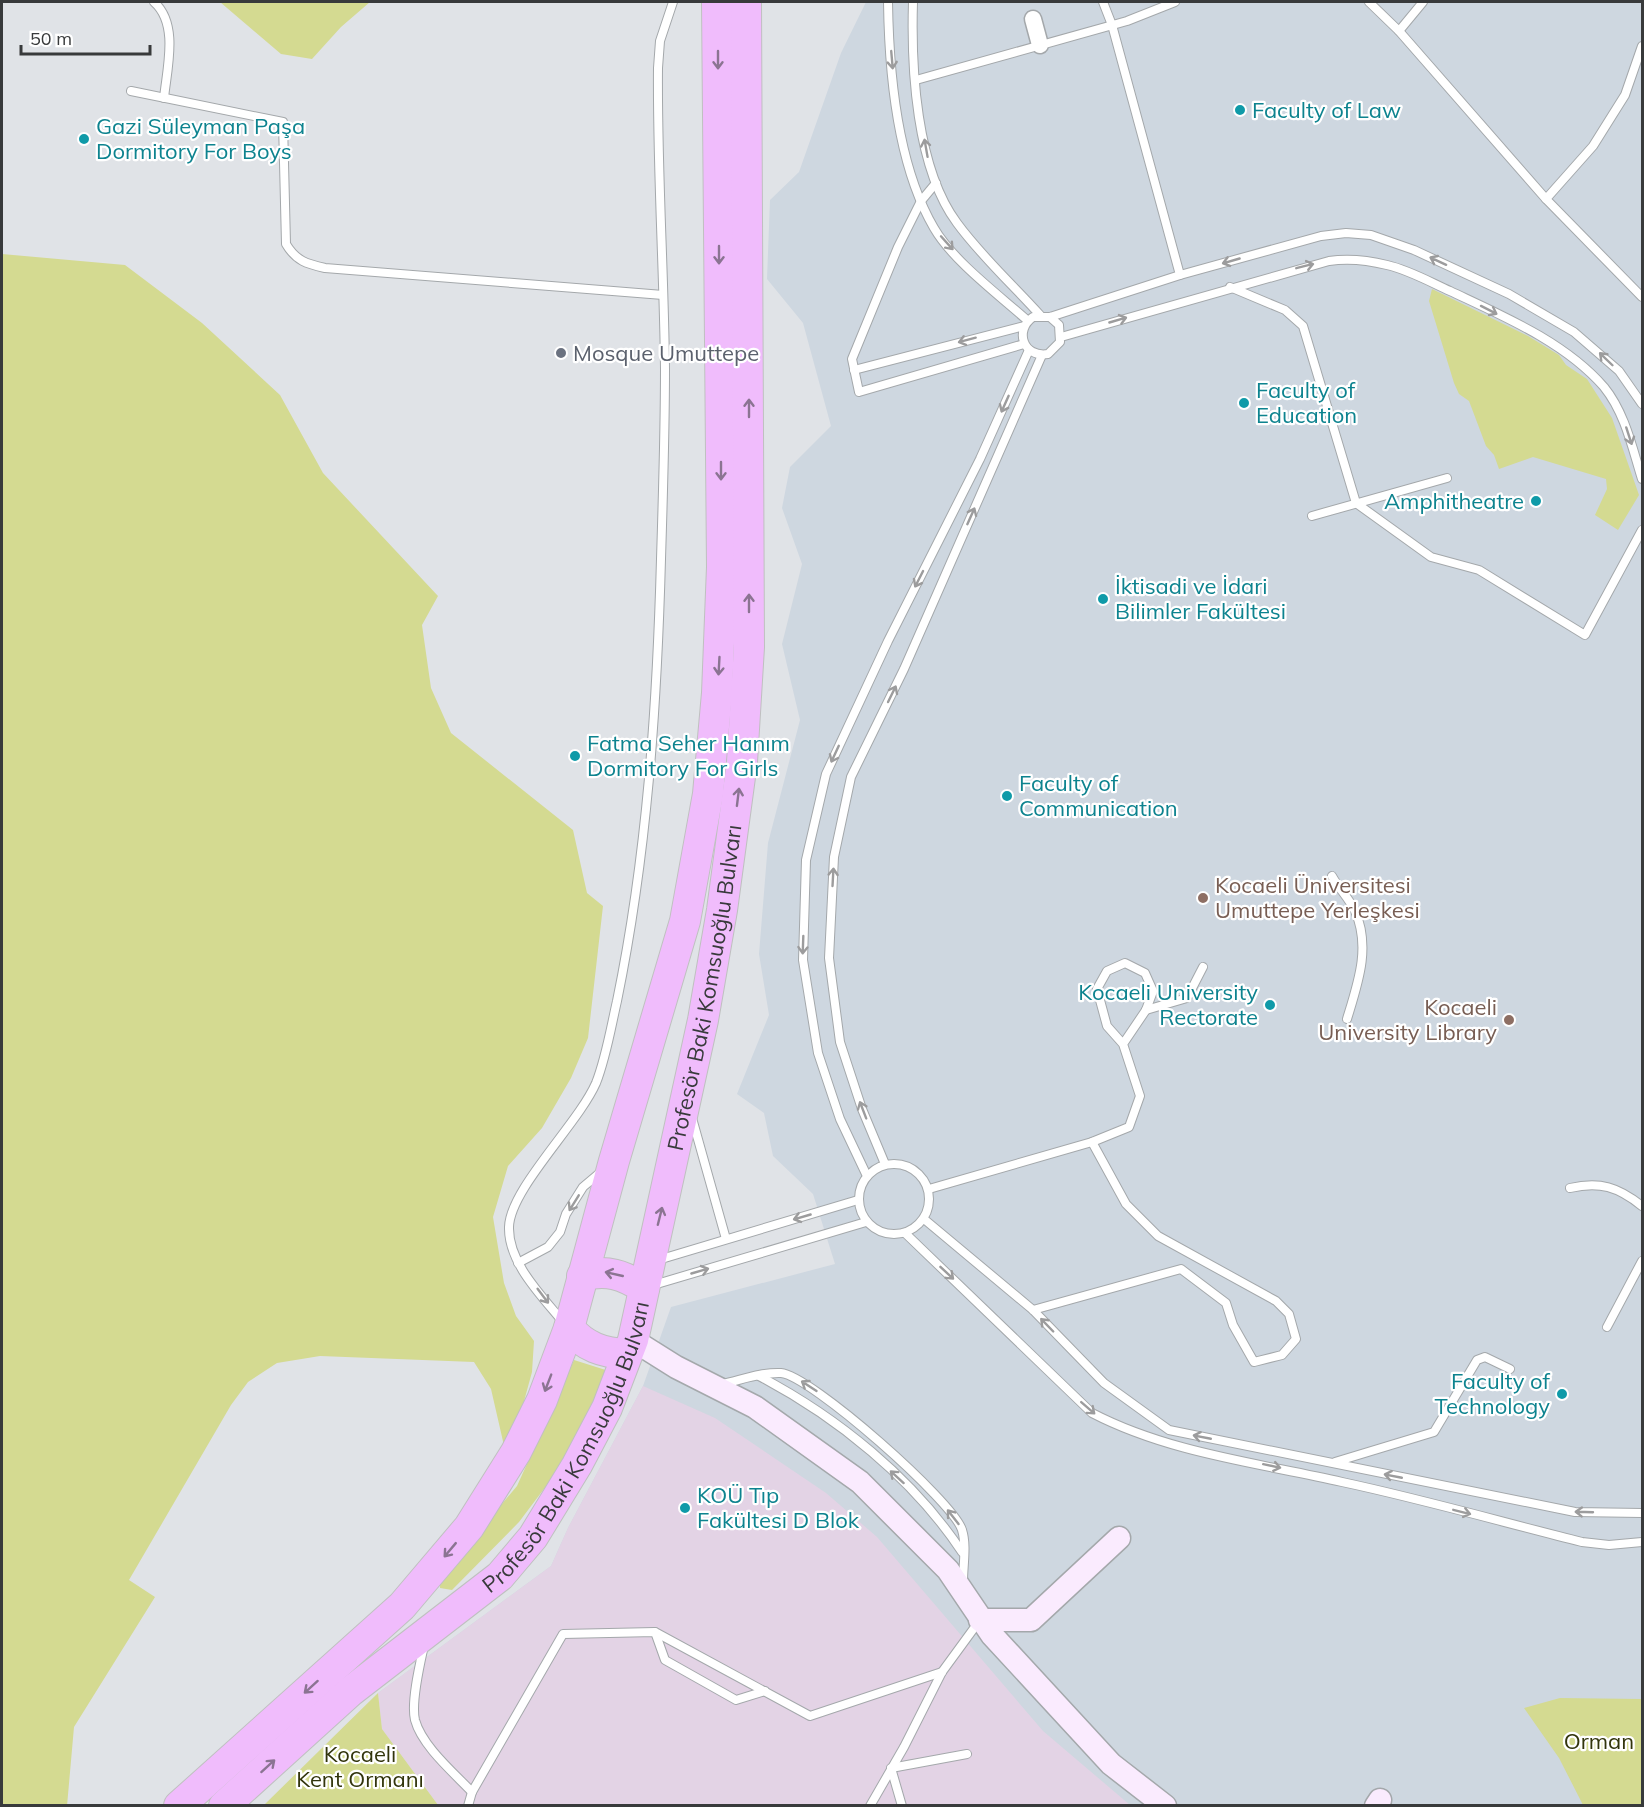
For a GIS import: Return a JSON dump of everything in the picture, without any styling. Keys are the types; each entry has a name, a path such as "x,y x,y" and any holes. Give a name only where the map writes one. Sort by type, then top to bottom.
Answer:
{"highway":[{"name":"Profesör Baki Komsuoğlu Bulvarı","path":"178,1806 402,1606 469,1527 516,1452 569,1328 614,1161 686,921 704,833 717,693 722,567 717,2"},
{"name":"Profesör Baki Komsuoğlu Bulvarı","path":"224,1806 351,1691 500,1576 534,1537 576,1465 607,1408 630,1347 687,1100 724,898 741,773 747,696 746,2"},
{"path":"582,1276 608,1272 646,1275"},
{"path":"569,1328 579,1340 611,1354 630,1347"}],"main road":[{"path":"630,1347 676,1367 755,1407 860,1482 948,1570 980,1620 1110,1764 1165,1806"},
{"path":"980,1620 1031,1620 1119,1538"}],"street":[{"path":"1033,19 1040,45"}],"lane":[{"path":"154,2 164,11 170,39 164,98"},
{"path":"569,1328 518,1263 511,1244 510,1215 517,1199 573,1122 596,1083 614,1013 629,938 642,844 654,719 663,468 663,295 658,68 660,41 673,2"},
{"path":"888,2 897,124 921,201 935,229 973,272 1026,323"},
{"path":"913,2 916,80 930,168 936,183 956,222 1040,315 1050,317 1180,275 1324,235 1346,233 1390,240 1509,294 1574,332 1619,371 1642,404"},
{"path":"1103,2 1112,25 1180,275"},
{"path":"916,80 1112,25 1175,2"},
{"path":"1368,2 1399,31 1546,199 1642,297"},
{"path":"1399,31 1423,2"},
{"path":"1546,199 1593,146 1625,95 1642,46"},
{"path":"131,92 283,122 286,244 293,257 306,264 325,268 663,295"},
{"path":"936,183 921,201 898,248 852,359 860,392 1026,347 1042,355"},
{"path":"1061,337 1306,266 1346,258 1389,265 1420,277 1536,335 1590,373 1604,388 1623,418 1642,479"},
{"path":"1230,287 1285,310 1303,326 1356,503 1431,557 1479,570 1585,635 1642,530"},
{"path":"854,370 1026,323 1040,315"},
{"path":"885,1164 862,1109 840,1042 829,958 834,857 851,777 904,669 1042,355 1057,348 1061,337 1059,325 1050,317"},
{"path":"867,1176 840,1119 818,1053 803,960 806,860 825,774 888,641 982,455 1026,347 1022,335 1026,323"},
{"path":"1312,516 1446,478"},
{"path":"1332,876 1354,909 1362,930 1361,971 1347,1019"},
{"path":"929,1189 1092,1142 1129,1127 1140,1096 1124,1044 1107,1026 1097,988 1107,971 1125,963 1146,973 1153,990 1146,1010 1124,1044"},
{"path":"1146,1010 1186,998 1203,967"},
{"path":"687,1100 726,1239"},
{"path":"1033,1310 1181,1269 1226,1304 1233,1325 1254,1362 1282,1355 1296,1340 1289,1314 1276,1301 1158,1236 1126,1204 1092,1142"},
{"path":"518,1263 548,1247 560,1232 566,1214 584,1187 614,1161"},
{"path":"898,1163 909,1166 920,1173 929,1189 929,1207 924,1218 905,1233 883,1232 866,1222 858,1200 867,1176 885,1164 898,1163"},
{"path":"1570,1188 1590,1183 1611,1187 1642,1206"},
{"path":"646,1275 726,1239 858,1200"},
{"path":"924,1218 1033,1310 1104,1383 1169,1431 1575,1512 1642,1513"},
{"path":"646,1275 866,1222"},
{"path":"905,1233 1092,1413 1123,1428 1177,1446 1351,1484 1582,1542 1609,1545 1642,1542"},
{"path":"1607,1327 1642,1261"},
{"path":"1332,1463 1434,1432 1477,1360 1485,1357 1510,1369"},
{"path":"713,1386 782,1373 805,1382 852,1418 936,1496 962,1530 963,1593"},
{"path":"759,1376 797,1396 851,1436 907,1485 945,1526 963,1552"},
{"path":"870,1806 942,1672 980,1620"},
{"path":"468,1806 472,1792 562,1634 655,1632 810,1716 942,1672"},
{"path":"655,1632 664,1660 736,1700 765,1692"},
{"path":"423,1650 415,1719 432,1749 472,1792"},
{"path":"891,1768 967,1754"},
{"path":"891,1768 902,1806"}],"shaded area":[{"name":"Kocaeli Üniversitesi Umuttepe Yerleşkesi","path":"866,2 1642,2 1642,1805 438,1805 378,1693 551,1566 568,1528 643,1386 671,1307 835,1264 813,1194 773,1156 764,1113 737,1094 769,1015 759,954 768,843 800,720 782,644 802,564 782,508 790,467 831,426 803,323 767,279 770,200 799,172 841,53"},
{"path":"643,1386 715,1418 826,1493 877,1537 1043,1731 1130,1805 438,1805 382,1729 378,1693 551,1566 568,1528"}],"green space":[{"path":"220,2 370,2 341,27 312,59 281,54"},
{"path":"2,254 125,265 202,323 280,395 323,473 438,596 422,625 431,688 451,733 573,830 587,893 603,906 588,1038 571,1078 542,1128 508,1166 493,1217 504,1283 516,1316 534,1341 532,1372 515,1434 505,1450 491,1389 474,1362 320,1356 277,1363 248,1382 231,1405 129,1580 155,1597 74,1727 67,1806 2,1805"},
{"path":"1432,289 1528,336 1559,355 1566,365 1587,379 1612,418 1639,495 1618,530 1595,515 1607,489 1606,479 1533,457 1499,469 1494,455 1486,446 1469,401 1459,394 1454,383 1429,301"},
{"path":"574,1360 612,1372 568,1457 519,1522 452,1590 440,1588 440,1580 444,1573 517,1486"},
{"name":"Kocaeli Kent Ormanı","path":"378,1693 382,1729 438,1805 264,1805"},
{"name":"Orman","path":"1560,1698 1642,1699 1642,1805 1583,1805 1559,1758 1524,1708"}],"place":[{"name":"Faculty of Law","path":"1240,110"},
{"name":"Gazi Süleyman Paşa Dormitory For Boys","path":"84,139"},
{"name":"Mosque Umuttepe","path":"561,353"},
{"name":"Faculty of Education","path":"1244,403"},
{"name":"Amphitheatre","path":"1536,501"},
{"name":"İktisadi ve İdari Bilimler Fakültesi","path":"1103,599"},
{"name":"Fatma Seher Hanım Dormitory For Girls","path":"575,756"},
{"name":"Faculty of Communication","path":"1007,796"},
{"name":"Kocaeli Üniversitesi Umuttepe Yerleşkesi","path":"1203,898"},
{"name":"Kocaeli University Rectorate","path":"1270,1005"},
{"name":"Kocaeli University Library","path":"1509,1020"},
{"name":"Faculty of Technology","path":"1562,1394"},
{"name":"KOÜ Tıp Fakültesi D Blok","path":"685,1508"}]}
